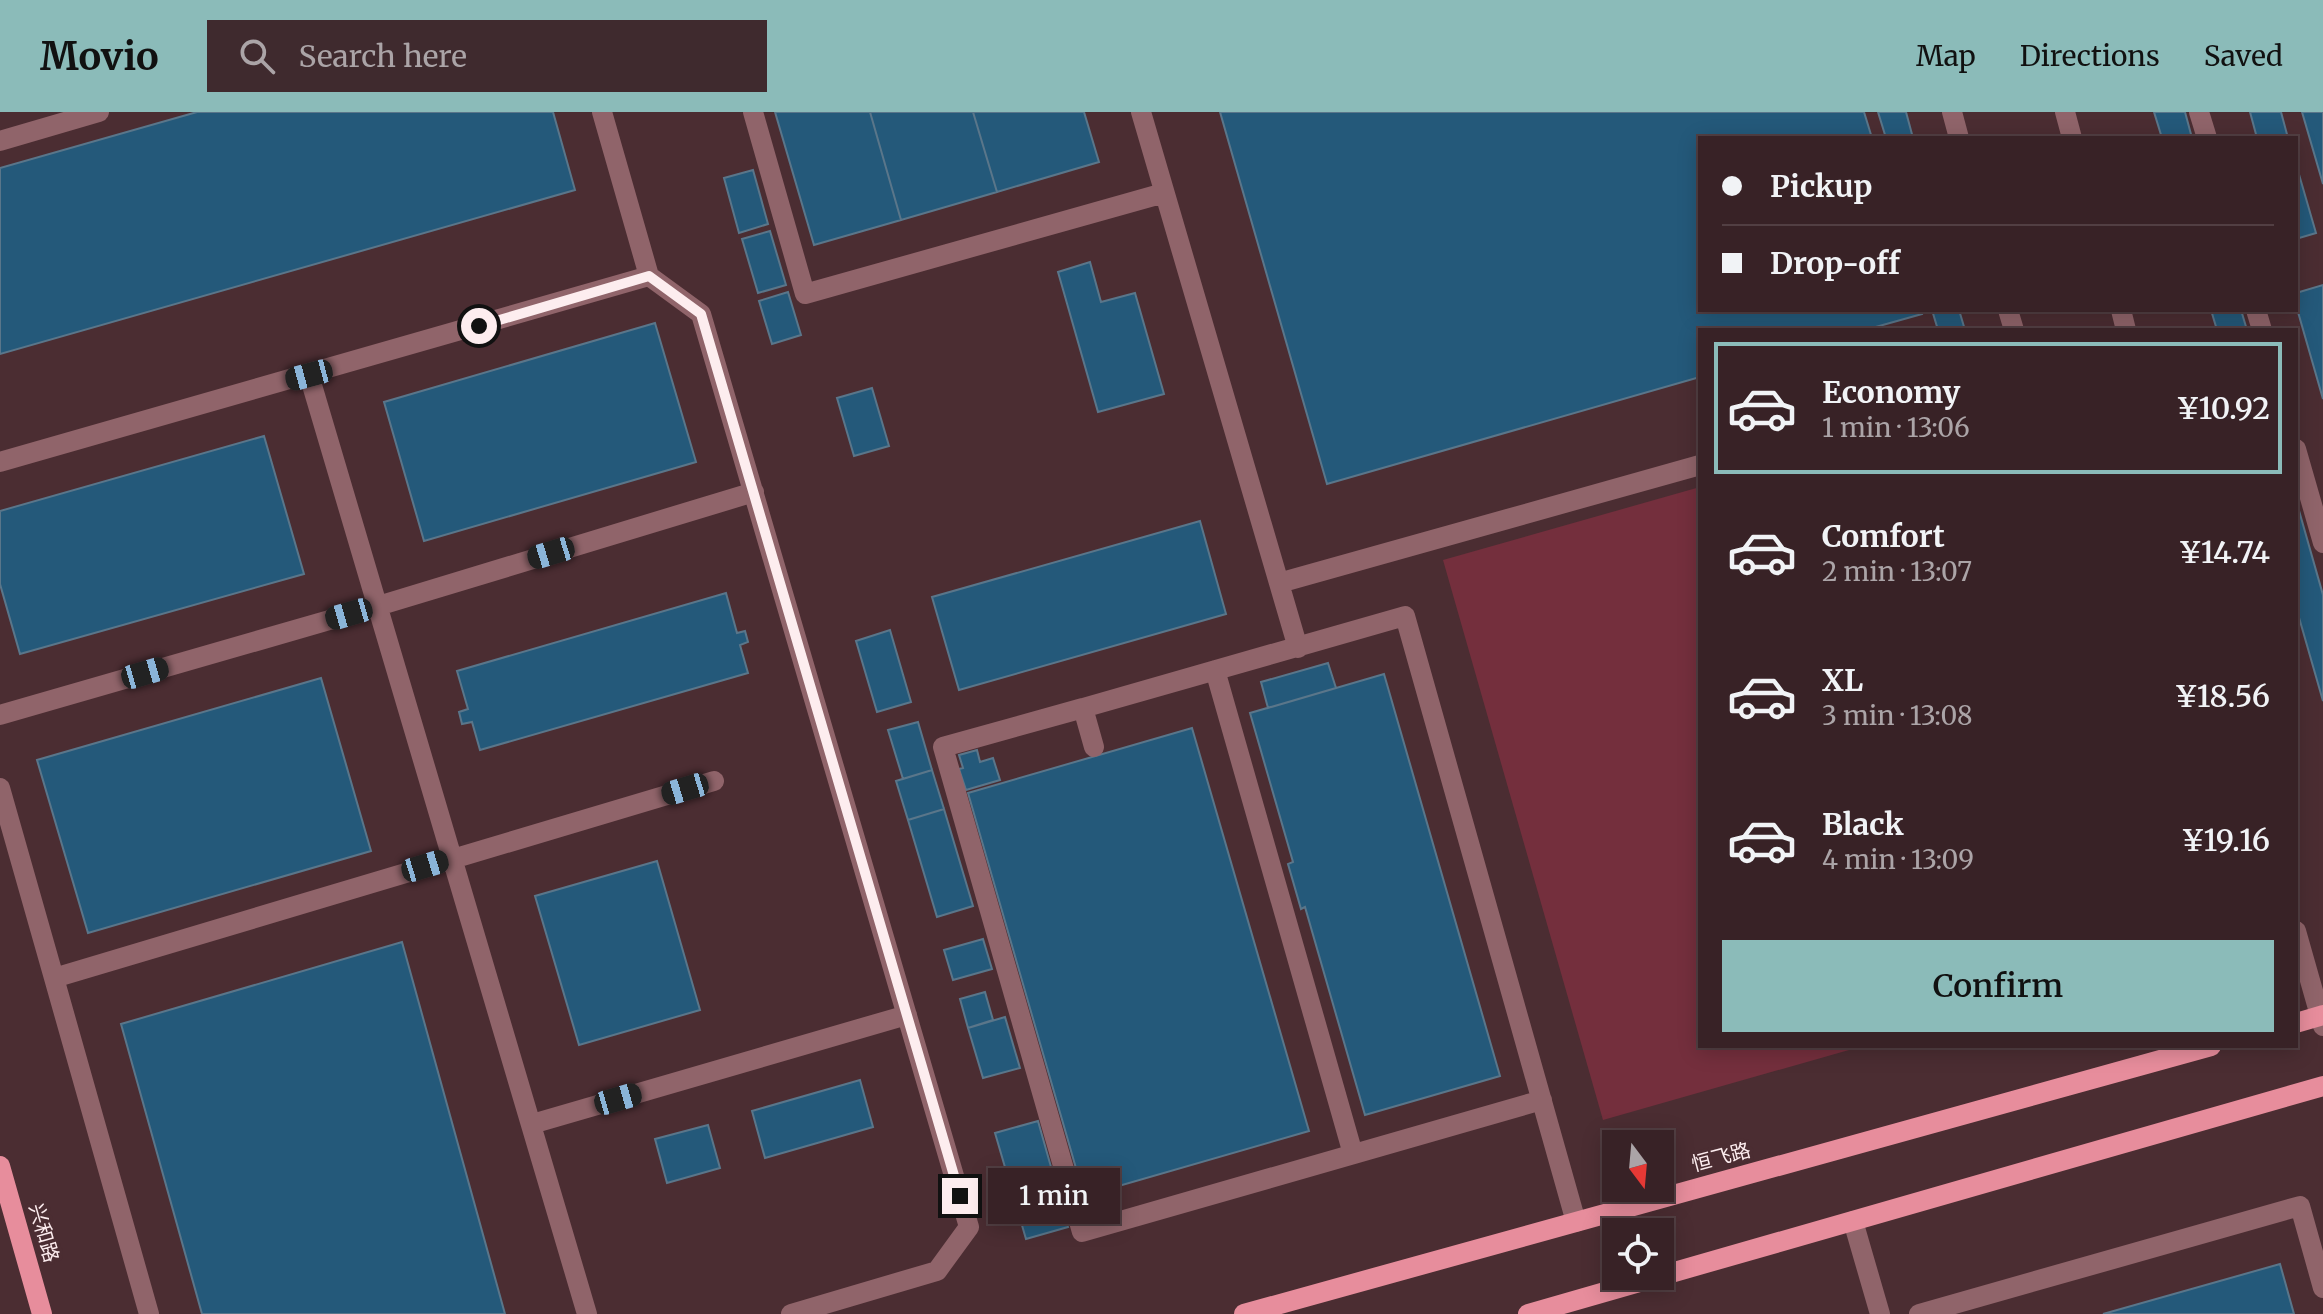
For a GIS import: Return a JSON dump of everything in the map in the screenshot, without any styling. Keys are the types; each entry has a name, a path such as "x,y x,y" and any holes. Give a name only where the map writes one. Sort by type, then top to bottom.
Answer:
{"main road":[{"path":"2298,1023 2322,1019"},
{"name":"恒飞路","path":"1244,1314 2204,1048"},
{"path":"1528,1314 2323,1086"},
{"name":"兴和路","path":"0,1166 42,1314"}],"street":[{"path":"0,141 99,112"},
{"path":"602,112 649,276 701,314 969,1227 937,1271 791,1314"},
{"path":"753,112 805,294 1164,193"},
{"path":"1141,112 1298,648"},
{"path":"1952,112 1958,136"},
{"path":"2065,112 2071,136"},
{"path":"2199,112 2206,136"},
{"path":"0,462 649,276"},
{"path":"309,375 587,1314"},
{"path":"2298,456 2323,543"},
{"path":"1279,583 1698,466"},
{"path":"0,715 378,606 754,492"},
{"path":"1542,1100 1082,1232 943,747 1405,616 1542,1100 1576,1222"},
{"path":"1215,670 1353,1154"},
{"path":"1083,708 1094,747"},
{"path":"54,978 714,781"},
{"path":"0,788 149,1314"},
{"path":"2298,938 2322,1019"},
{"path":"532,1124 907,1015"},
{"path":"1919,1314 2300,1206 2323,1288"},
{"path":"1853,1221 1880,1314"}],"shaded area":[{"path":"1698,488 1698,1048 1856,1048 1603,1120 1443,560"}],"building":[{"path":"197,112 553,112 575,190 0,354 0,168"},
{"path":"775,112 870,112 901,220 814,245"},
{"path":"870,112 973,112 997,192 901,220"},
{"path":"973,112 1084,112 1099,162 997,192"},
{"path":"1220,112 1864,112 1871,136 1698,136 1698,312 1922,314 1872,328 1698,328 1698,378 1327,484"},
{"path":"1878,112 1906,112 1912,136 1885,136"},
{"path":"2154,112 2185,112 2191,136 2161,136"},
{"path":"2250,112 2281,112 2287,136 2256,136"},
{"path":"2302,112 2323,112 2323,184"},
{"path":"753,170 768,224 739,233 724,178"},
{"path":"2298,171 2316,233 2298,238"},
{"path":"770,231 786,285 758,293 742,239"},
{"path":"1090,262 1101,302 1135,293 1164,394 1098,412 1058,272"},
{"path":"2323,285 2323,399 2298,312 2298,292"},
{"path":"788,292 801,335 772,344 759,301"},
{"path":"1933,312 1960,312 1964,328 1937,328"},
{"path":"2212,312 2242,312 2246,328 2216,328"},
{"path":"655,323 696,462 424,541 384,402"},
{"path":"872,388 889,446 854,456 837,398"},
{"path":"264,436 304,574 20,654 0,584 0,511"},
{"path":"2298,507 2323,595 2323,701 2298,614"},
{"path":"1200,521 1226,614 959,690 932,597"},
{"path":"726,593 737,633 745,631 748,642 740,645 748,673 480,750 472,722 462,724 459,712 468,709 457,671"},
{"path":"890,630 911,702 877,712 856,641"},
{"path":"1328,663 1336,688 1268,708 1261,682"},
{"path":"1384,674 1500,1076 1365,1115 1305,907 1301,909 1288,864 1293,862 1250,713"},
{"path":"321,678 371,851 88,933 37,760"},
{"path":"918,722 932,770 903,779 888,730"},
{"path":"1192,728 1309,1131 1084,1196 968,793"},
{"path":"977,750 980,762 993,758 1000,780 966,790 959,769 963,768 959,755"},
{"path":"932,770 944,809 908,820 896,781"},
{"path":"944,809 973,906 937,917 908,820"},
{"path":"657,861 700,1010 579,1045 535,896"},
{"path":"983,939 992,969 953,980 944,950"},
{"path":"402,942 505,1314 202,1314 121,1024"},
{"path":"985,992 993,1020 968,1028 960,999"},
{"path":"1005,1017 1020,1068 983,1078 968,1028"},
{"path":"860,1080 873,1127 765,1158 752,1111"},
{"path":"1038,1121 1068,1227 1026,1239 995,1133"},
{"path":"708,1125 720,1168 667,1183 655,1139"},
{"path":"2280,1264 2294,1314 2103,1314"}],"route":[{"path":"479,326 649,276 701,314 960,1196"}]}
